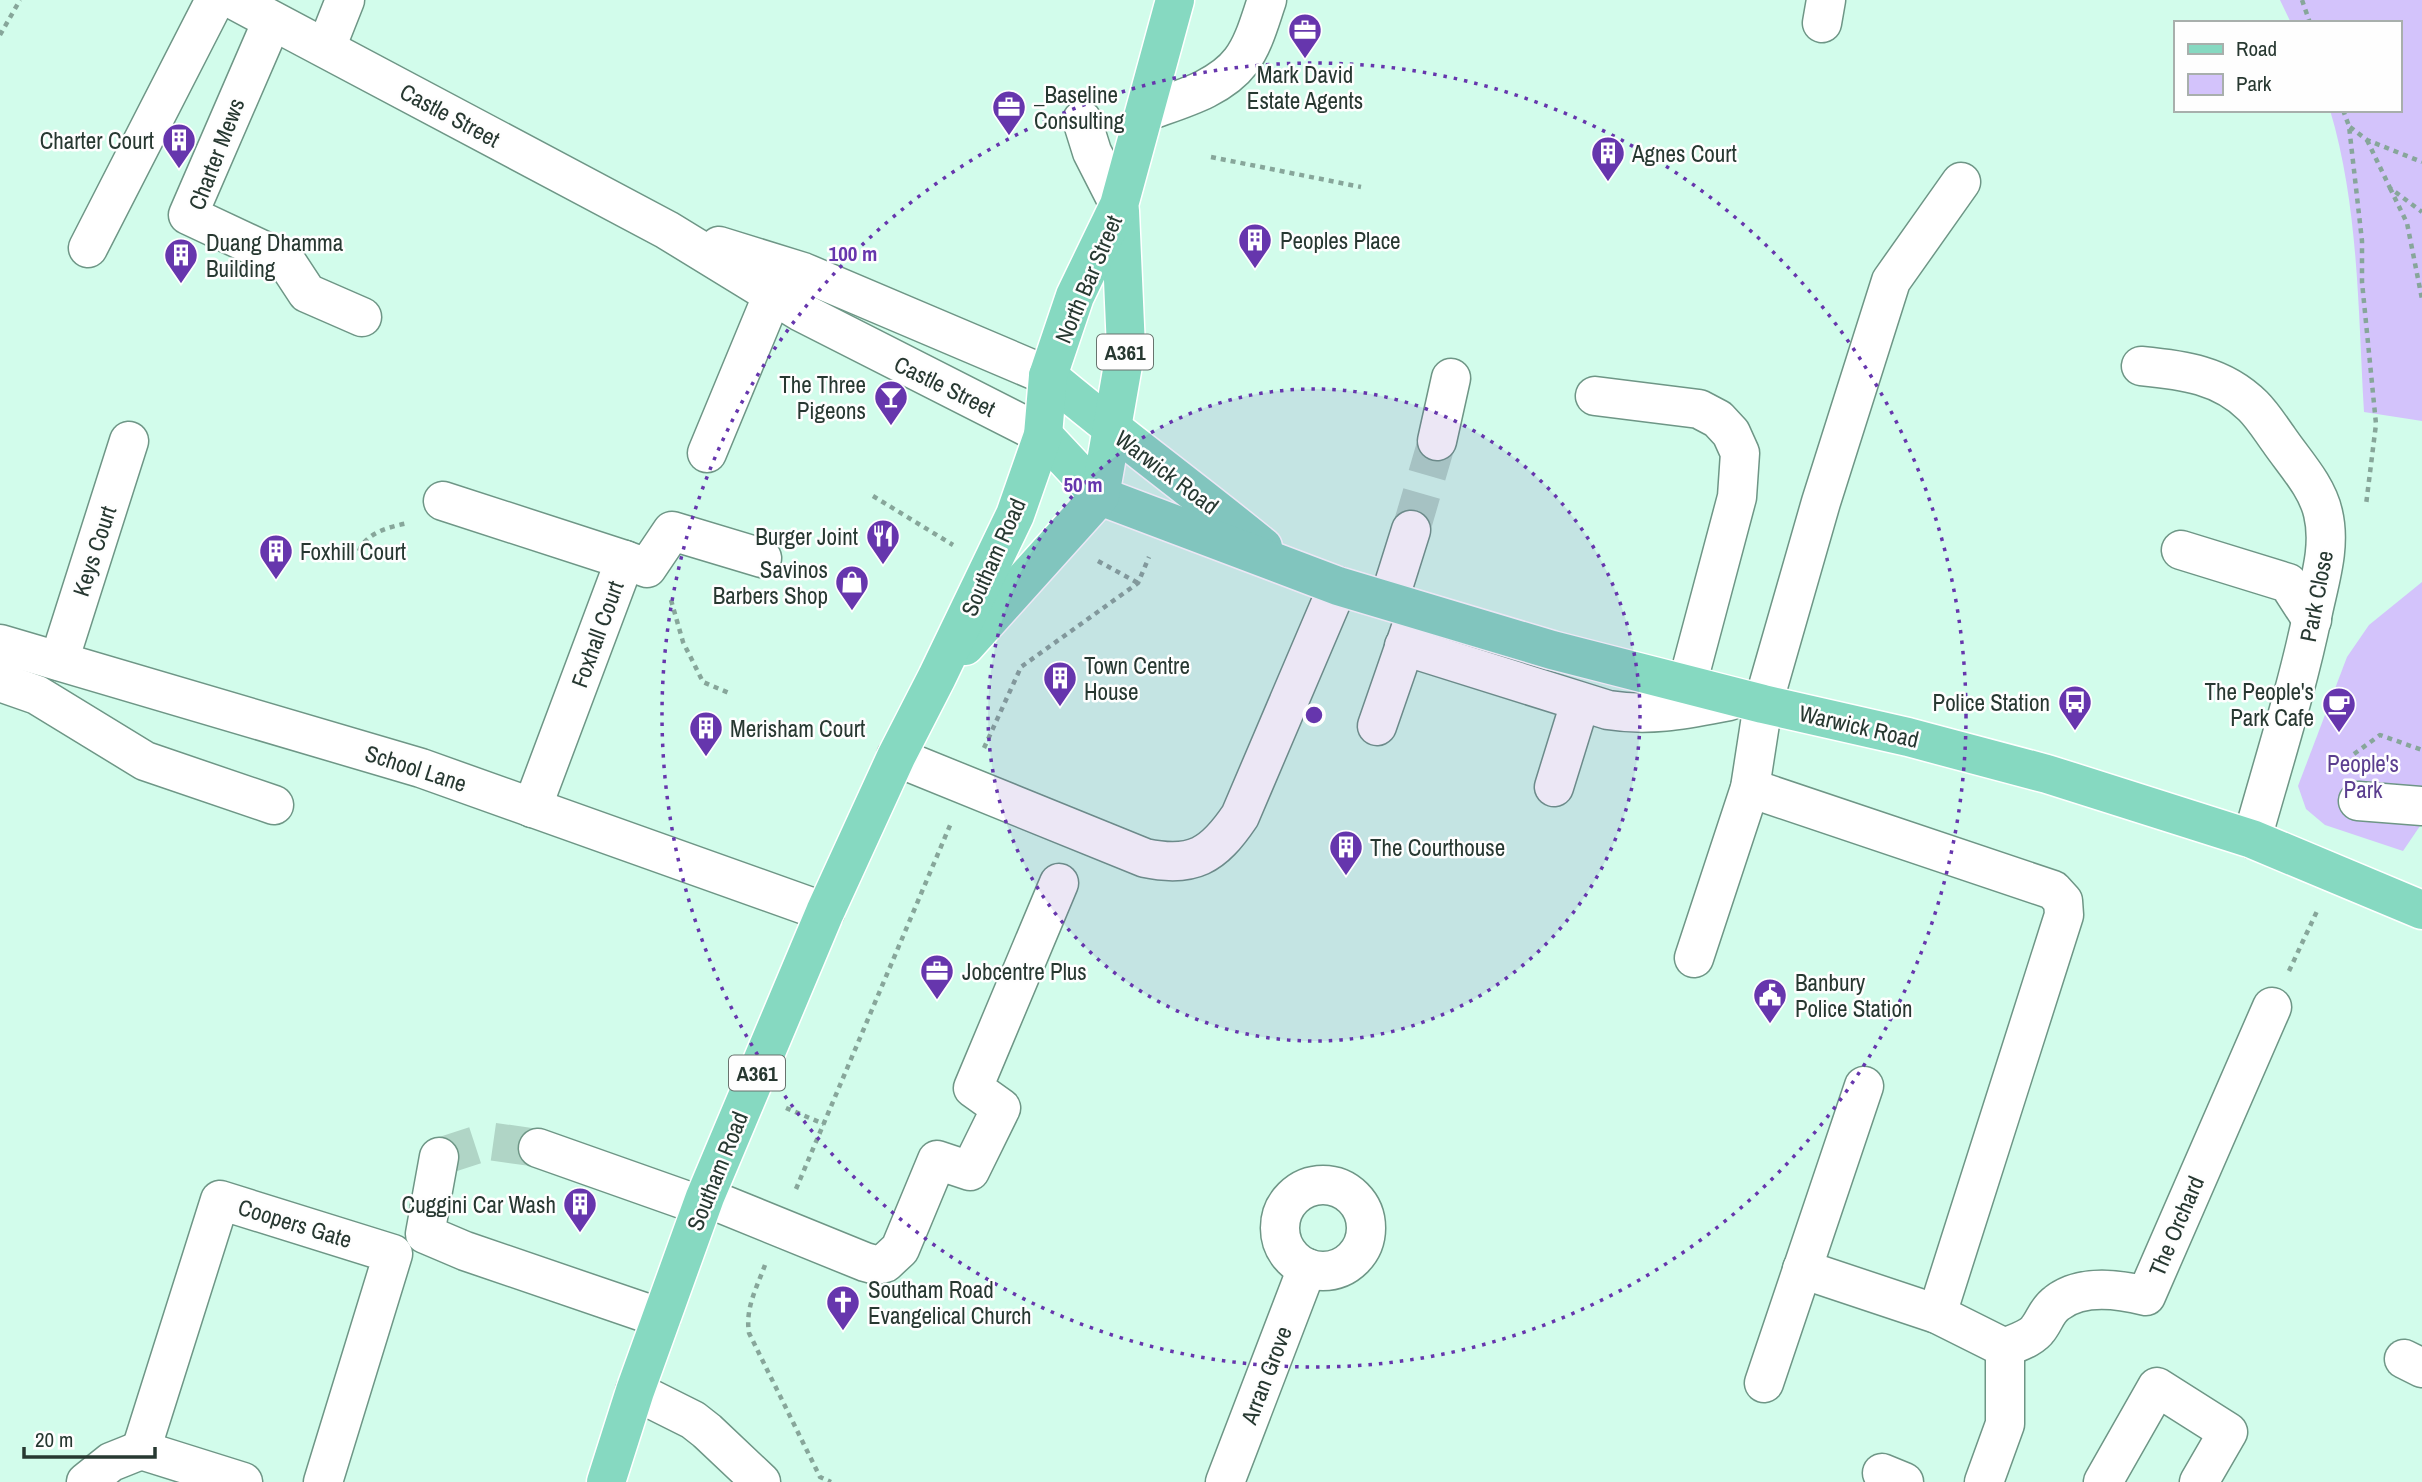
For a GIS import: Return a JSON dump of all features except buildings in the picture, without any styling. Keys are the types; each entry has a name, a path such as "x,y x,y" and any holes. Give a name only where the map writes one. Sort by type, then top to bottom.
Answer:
{"main road":[{"name":"North Bar Street","path":"1043,435 1048,376 1075,296 1119,205 1175,0"},
{"name":"North Bar Street","path":"1100,496 1126,348 1119,205"},
{"name":"Warwick Road","path":"1048,376 1112,430 1175,476 1288,567"},
{"name":"Warwick Road","path":"1043,435 1100,496 1338,586 1552,650 1908,737 2047,774 2252,839 2422,910"},
{"name":"Southam Road","path":"606,1482 635,1391 703,1201 825,912 896,757 1014,515 1043,435"},
{"name":"Southam Road","path":"937,677 1100,496"}],"street":[{"path":"88,248 215,0"},
{"name":"Castle Street","path":"234,0 285,16 326,48 667,230 778,281 872,349 1043,435"},
{"path":"326,48 345,0"},
{"path":"1145,112 1207,88 1226,76 1241,61 1249,47 1266,0"},
{"name":"Charter Mews","path":"285,16 188,215 286,261 307,293 362,317"},
{"path":"1082,120 1092,152 1119,205"},
{"path":"1694,958 1750,788 1752,701 1821,502 1891,281 1961,182"},
{"name":"Castle Street","path":"778,281 803,272 1048,376"},
{"path":"706,453 778,281"},
{"name":"Park Close","path":"2141,366 2177,369 2209,377 2234,389 2255,408 2313,488 2322,509 2326,551 2303,663 2252,839"},
{"path":"1437,441 1451,378"},
{"path":"1595,396 1699,409 1725,426 1740,453 1737,497 1687,685"},
{"name":"Keys Court","path":"59,661 129,441"},
{"name":"Foxhall Court","path":"443,501 636,564 533,808"},
{"path":"1377,726 1404,646 1403,605 1411,530"},
{"path":"636,564 672,531 762,558"},
{"path":"2181,550 2288,583 2312,620"},
{"path":"896,757 1144,858 1164,862 1199,859 1215,848 1240,816 1338,586"},
{"name":"School Lane","path":"0,644 421,768 825,912"},
{"path":"1404,646 1580,703 1635,714 1667,713 1752,701"},
{"path":"0,682 37,695 145,761 274,805"},
{"path":"1554,787 1580,703"},
{"path":"1750,788 2053,890 2063,901 2064,915 1937,1314"},
{"path":"2358,801 2422,806"},
{"path":"538,1148 703,1201 876,1265 885,1263 900,1250 937,1160 970,1171 1002,1108 973,1088 1059,883"},
{"name":"The Orchard","path":"2005,1348 2036,1332 2048,1311 2059,1301 2085,1291 2146,1296 2272,1007"},
{"path":"1764,1383 1864,1086"},
{"path":"439,1157 425,1234 465,1251 661,1318"},
{"name":"Coopers Gate","path":"141,1450 220,1200 393,1254 323,1482"},
{"name":"Arran Grove","path":"1225,1482 1307,1268"},
{"path":"1802,1269 1937,1314 2005,1348 2005,1424 1984,1482"},
{"path":"2103,1482 2157,1387 2228,1432 2199,1482"},
{"path":"635,1391 693,1420 761,1482"},
{"path":"86,1482 111,1462 141,1450 243,1482"}],"path":[{"path":"0,35 20,0"},
{"path":"2302,0 2309,21"},
{"path":"2344,112 2349,127 2362,241 2362,282 2376,424 2365,510"},
{"path":"2349,127 2367,140 2422,162"},
{"path":"2367,140 2407,223 2422,299"},
{"path":"1211,157 1361,187"},
{"path":"2389,188 2422,212"},
{"path":"873,496 990,567"},
{"path":"359,551 363,543 384,528 411,522 432,524 443,501"},
{"path":"831,1482 820,1477 749,1333 749,1306 967,785 1021,667 1138,583 1164,520"},
{"path":"636,564 672,601 683,642 703,682 729,693"},
{"path":"2354,754 2380,735 2422,750"},
{"path":"2272,1007 2320,906"}],"green space":[{"path":"2280,0 2422,0 2422,421 2364,412 2352,222 2340,147 2331,112 2401,112 2401,21 2290,21"},
{"name":"People's Park","path":"2422,582 2422,823 2403,851 2325,825 2306,809 2298,786 2347,657 2369,625"}],"tunnel":[{"path":"1411,530 1437,441"},
{"path":"439,1157 488,1141 538,1148"}],"place":[{"name":"Mark David Estate Agents","path":"1305,60"},
{"name":"_Baseline Consulting","path":"1009,137"},
{"name":"Charter Court","path":"179,170"},
{"name":"Agnes Court","path":"1608,183"},
{"name":"Peoples Place","path":"1255,270"},
{"name":"Duang Dhamma Building","path":"181,285"},
{"name":"The Three Pigeons","path":"891,427"},
{"name":"Burger Joint","path":"883,566"},
{"name":"Foxhill Court","path":"276,581"},
{"name":"Savinos Barbers Shop","path":"852,612"},
{"name":"Town Centre House","path":"1060,708"},
{"name":"Police Station","path":"2075,732"},
{"name":"The People's Park Cafe","path":"2339,734"},
{"name":"Merisham Court","path":"706,758"},
{"name":"The Courthouse","path":"1346,877"},
{"name":"Jobcentre Plus","path":"937,1001"},
{"name":"Banbury Police Station","path":"1770,1025"},
{"name":"Cuggini Car Wash","path":"580,1234"},
{"name":"Southam Road Evangelical Church","path":"843,1332"}]}
